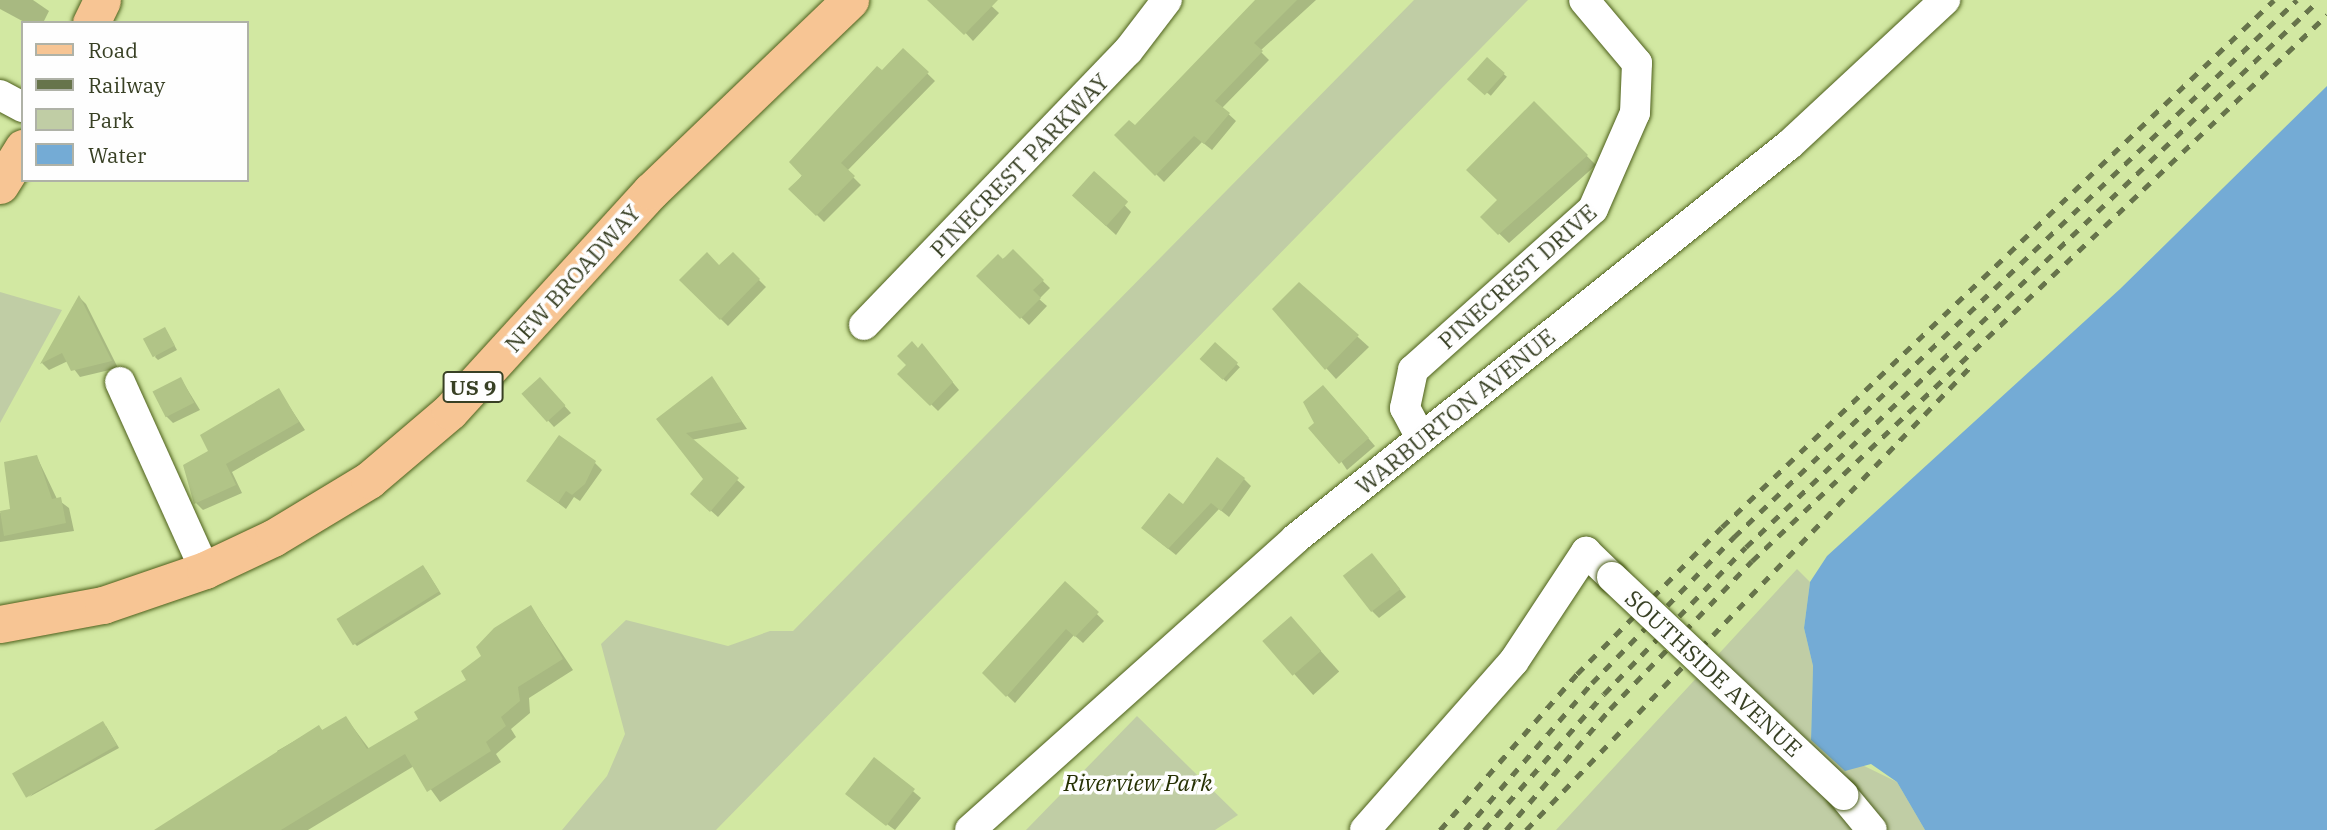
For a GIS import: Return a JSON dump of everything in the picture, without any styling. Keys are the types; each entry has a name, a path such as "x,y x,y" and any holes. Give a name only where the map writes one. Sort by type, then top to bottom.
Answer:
{"main road":[{"path":"92,21 102,0"},
{"name":"NEW BROADWAY","path":"0,624 103,605 205,570 336,502 426,433 651,191 850,0"},
{"path":"0,185 21,151"}],"street":[{"name":"PINECREST PARKWAY","path":"864,325 1128,51 1167,0"},
{"name":"PINECREST DRIVE","path":"1421,438 1405,408 1413,370 1593,209 1635,113 1637,63 1584,0"},
{"name":"WARBURTON AVENUE","path":"970,830 1285,548 1790,144 1945,0"},
{"path":"0,95 21,106"},
{"path":"120,382 205,570"},
{"name":"SOUTHSIDE AVENUE","path":"1365,830 1514,661 1566,576 1586,552 1843,795 1871,830"}],"green space":[{"path":"1414,0 1528,0 716,830 562,830 607,776 625,734 601,644 626,620 728,646 770,631 793,631"},
{"path":"0,292 62,310 0,423"},
{"path":"1797,569 1810,582 1804,628 1813,666 1811,740 1897,782 1925,830 1556,830"},
{"name":"Riverview Park","path":"1137,716 1238,815 1215,830 1026,830"}],"water":[{"path":"2327,86 2327,830 1925,830 1897,782 1871,764 1845,771 1811,740 1813,666 1804,628 1810,582 1827,556 2120,289"}],"building":[{"path":"927,0 998,0 964,35"},
{"path":"1255,0 1297,0 1254,43 1263,51 1215,101 1230,113 1204,144 1194,136 1155,176 1114,135 1129,120 1135,125"},
{"path":"903,48 929,72 841,163 855,176 816,216 788,189 802,176 789,162 877,66 882,70"},
{"path":"1487,57 1505,73 1485,95 1467,79"},
{"path":"1534,101 1588,155 1498,235 1480,217 1497,200 1466,170"},
{"path":"1094,171 1128,202 1106,226 1072,196"},
{"path":"1013,249 1044,280 1033,290 1041,298 1020,319 976,276 998,254 1003,259"},
{"path":"707,252 719,265 733,252 760,279 720,320 679,280"},
{"path":"1299,282 1359,335 1325,370 1272,309"},
{"path":"79,295 112,361 71,371 62,353 40,364"},
{"path":"165,327 175,346 153,357 143,339"},
{"path":"912,341 918,348 922,343 953,382 930,406 897,374 906,365 897,356"},
{"path":"1215,342 1238,363 1223,380 1200,359"},
{"path":"712,376 742,422 686,433 739,478 710,512 690,494 703,479 656,419"},
{"path":"181,377 194,403 166,417 152,392"},
{"path":"540,377 565,405 547,422 521,394"},
{"path":"1323,385 1369,438 1339,464 1308,428 1314,423 1303,402"},
{"path":"279,388 299,422 226,464 236,485 194,504 183,465 208,451 200,435"},
{"path":"559,435 596,461 585,484 572,495 566,491 558,503 526,481"},
{"path":"37,455 52,499 61,497 66,523 4,536 0,511 10,509 4,462"},
{"path":"1217,457 1245,478 1221,511 1211,503 1168,549 1141,528 1169,493 1183,504"},
{"path":"1372,553 1400,589 1371,612 1343,576"},
{"path":"423,565 439,591 353,645 336,619"},
{"path":"1065,581 1099,612 1075,637 1066,629 1006,697 982,673"},
{"path":"531,605 563,659 518,687 520,701 501,717 506,726 486,742 491,751 427,792 405,754 281,830 154,830 319,725 322,730 346,716 367,749 418,719 414,712 466,680 461,671 481,656 476,647 494,628"},
{"path":"1291,616 1321,651 1292,676 1262,641"},
{"path":"103,721 117,745 26,798 12,774"},
{"path":"874,757 915,789 886,826 845,794"}],"railway":[{"path":"1440,830 1577,674 1722,527 2274,0"},
{"path":"1465,830 1592,683 1734,537 2297,0"},
{"path":"1484,830 1604,694 1746,547 2319,0"},
{"path":"1506,830 1610,709 1752,561 2327,15"},
{"path":"1526,830 1972,365"}]}
